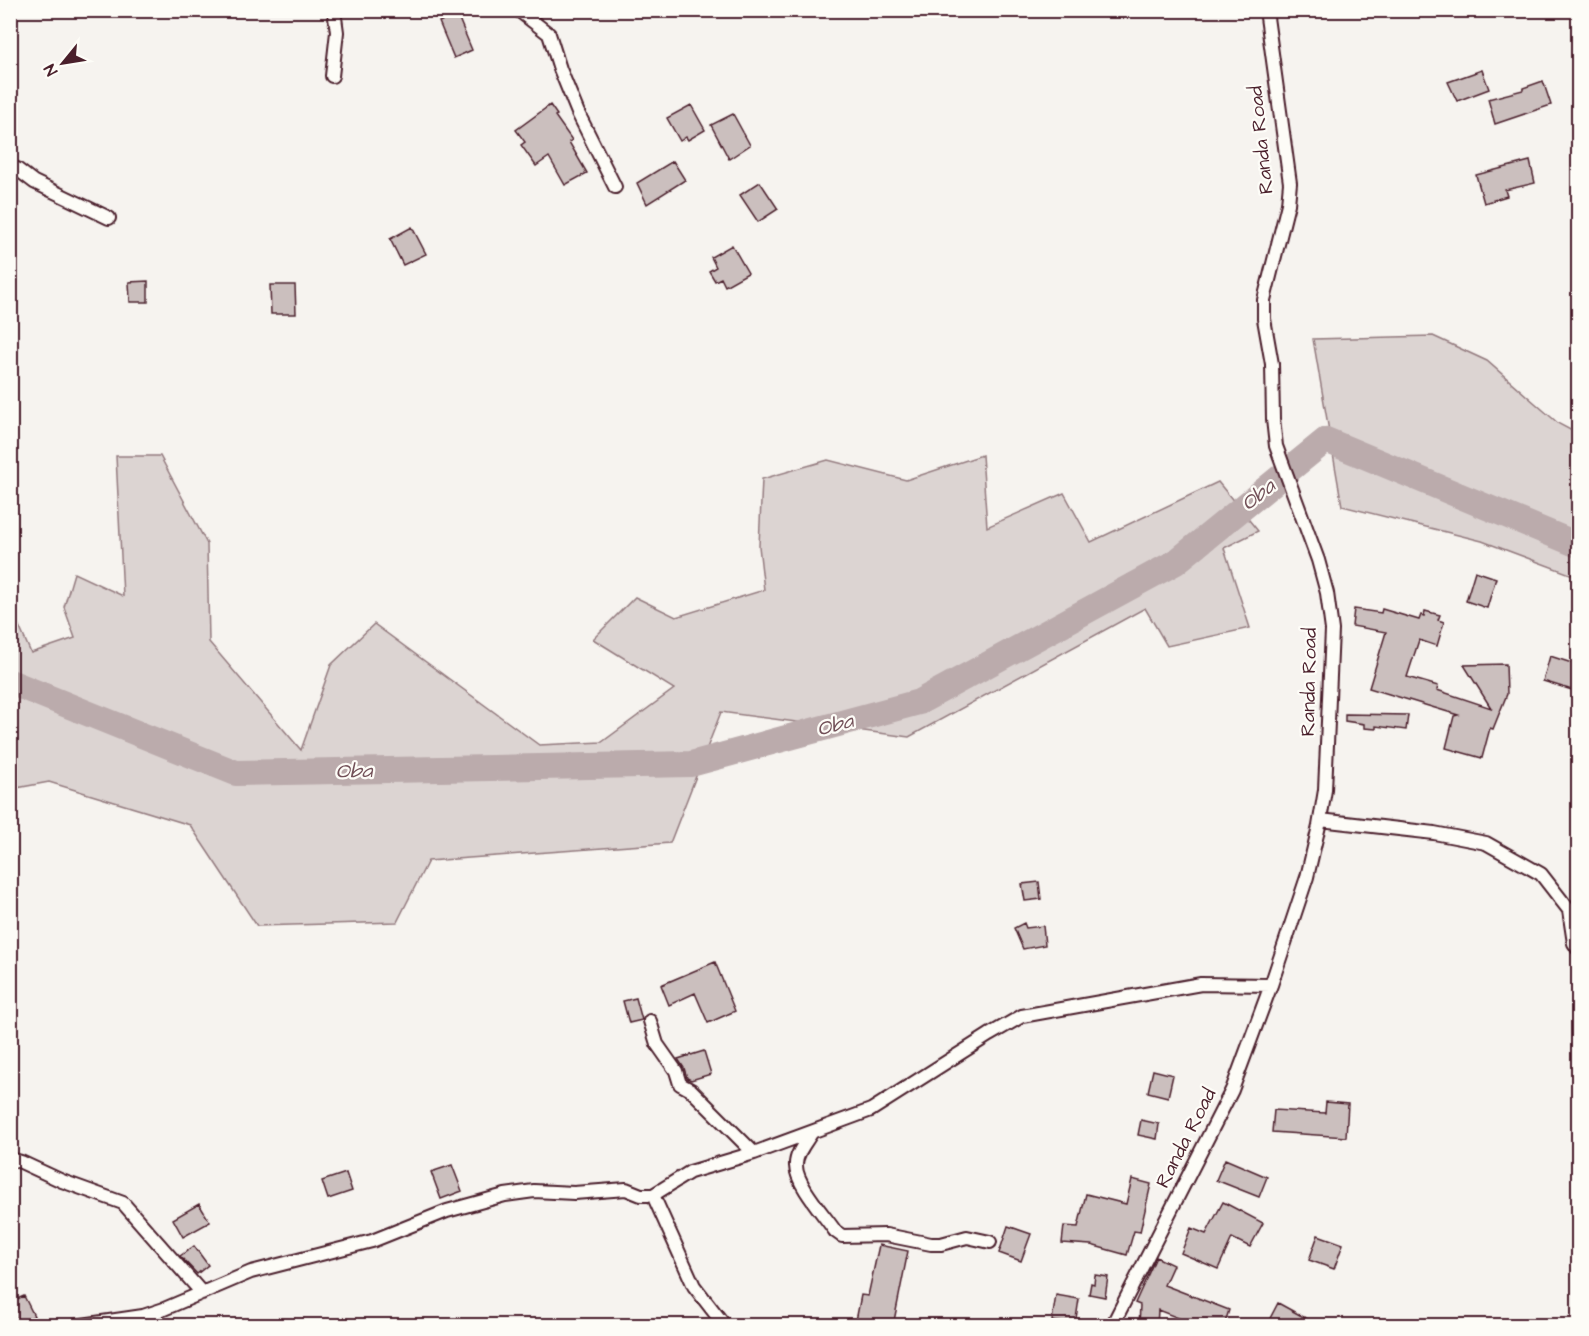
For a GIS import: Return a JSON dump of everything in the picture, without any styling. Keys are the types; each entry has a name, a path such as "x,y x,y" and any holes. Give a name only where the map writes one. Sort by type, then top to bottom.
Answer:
{"street":[{"path":"332,76 337,32 334,10"},
{"path":"518,10 549,34 578,113 615,187"},
{"name":"Randa Road","path":"1112,1326 1232,1090 1271,985 1307,877 1325,790 1332,630 1327,593 1318,560 1275,446 1272,419 1272,364 1264,319 1264,300 1288,204 1290,183 1266,10"},
{"path":"10,167 62,196 109,218"},
{"path":"1320,820 1434,833 1486,843 1541,874 1569,910 1574,943 1578,949"},
{"path":"75,1326 143,1316 164,1310 251,1272 372,1241 447,1211 505,1195 534,1191 574,1193 626,1189 641,1195 652,1195 690,1172 754,1153 881,1104 988,1035 1022,1016 1201,984 1271,985"},
{"path":"650,1021 657,1044 676,1071 680,1084 691,1090 754,1153"},
{"path":"812,1132 801,1149 795,1166 799,1179 842,1236 886,1235 931,1244 941,1244 967,1237 990,1242"},
{"path":"10,1159 123,1203 202,1293"},
{"path":"652,1195 694,1286 725,1326"}],"shaded area":[{"path":"1433,336 1487,361 1559,424 1578,434 1578,577 1482,541 1342,506 1313,339"},
{"path":"982,455 987,527 1064,493 1091,542 1218,482 1258,531 1224,548 1250,628 1167,646 1145,608 909,737 721,712 670,843 428,861 397,922 257,926 190,825 49,782 11,789 11,608 31,653 75,638 64,607 74,573 123,596 116,456 160,456 207,544 209,642 301,750 331,665 374,624 539,745 602,742 674,689 593,639 635,597 676,617 764,590 759,546 762,479 828,460 906,480"}],"building":[{"path":"457,14 472,50 454,58 439,22"},
{"path":"1482,70 1489,89 1457,101 1448,82"},
{"path":"1543,81 1551,105 1495,124 1488,99 1523,90 1523,88"},
{"path":"550,105 572,140 569,142 587,173 565,185 549,157 536,166 521,145 525,142 516,130"},
{"path":"691,105 705,130 688,140 686,137 680,141 667,118"},
{"path":"733,114 750,145 729,159 711,125"},
{"path":"673,161 685,180 647,204 637,183"},
{"path":"1530,161 1535,183 1505,190 1507,196 1484,203 1476,175"},
{"path":"760,182 778,209 758,222 740,195"},
{"path":"412,227 426,254 403,265 390,239"},
{"path":"732,245 748,273 725,286 721,278 715,281 709,271 716,267 711,257"},
{"path":"148,281 148,302 130,302 129,282"},
{"path":"270,285 295,285 296,314 271,314"},
{"path":"1475,571 1496,578 1487,608 1466,601"},
{"path":"1354,609 1381,613 1382,609 1419,620 1421,615 1424,616 1425,611 1440,615 1438,620 1444,622 1437,646 1419,640 1407,677 1438,686 1437,690 1491,708 1464,665 1506,664 1507,694 1493,729 1490,728 1482,758 1446,748 1454,716 1458,715 1369,688 1386,632 1352,626"},
{"path":"1550,656 1578,665 1572,690 1543,681"},
{"path":"1345,714 1408,715 1406,730 1376,726 1376,729 1364,728 1364,724 1345,721"},
{"path":"1039,882 1041,899 1025,901 1022,884"},
{"path":"1024,923 1026,928 1043,926 1045,945 1023,949 1014,928"},
{"path":"715,962 735,1011 708,1023 695,993 669,1005 661,985"},
{"path":"636,998 642,1020 629,1023 623,1001"},
{"path":"704,1051 711,1074 691,1080 687,1078 678,1059"},
{"path":"1153,1070 1173,1075 1168,1097 1148,1092"},
{"path":"1326,1102 1348,1104 1346,1137 1272,1132 1274,1110 1325,1113"},
{"path":"1141,1120 1159,1124 1157,1139 1138,1135"},
{"path":"1225,1159 1267,1177 1259,1197 1216,1180"},
{"path":"452,1165 462,1191 441,1199 431,1172"},
{"path":"346,1173 352,1191 328,1199 322,1181"},
{"path":"1132,1179 1151,1184 1140,1232 1134,1231 1127,1255 1091,1245 1062,1243 1064,1226 1078,1227 1086,1194 1126,1204"},
{"path":"1223,1202 1263,1223 1250,1247 1232,1238 1218,1269 1181,1253 1191,1228 1206,1234"},
{"path":"199,1204 210,1222 183,1237 173,1219"},
{"path":"1008,1226 1031,1234 1021,1261 999,1253"},
{"path":"1318,1235 1343,1244 1334,1269 1309,1260"},
{"path":"879,1245 908,1251 893,1326 855,1326 861,1295 868,1296"},
{"path":"194,1246 208,1265 197,1274 180,1256"},
{"path":"1156,1257 1173,1265 1164,1285 1229,1310 1224,1326 1199,1326 1158,1310 1157,1326 1139,1326 1140,1305 1135,1303"},
{"path":"1095,1275 1108,1277 1105,1297 1089,1294"},
{"path":"1056,1295 1079,1299 1075,1325 1052,1321"},
{"path":"24,1296 34,1316 16,1326 10,1326 10,1302"},
{"path":"1278,1303 1320,1326 1266,1326"}],"waterway":[{"name":"Oba","path":"10,682 236,773 691,764 919,702 1176,562 1326,440 1578,545"}]}
